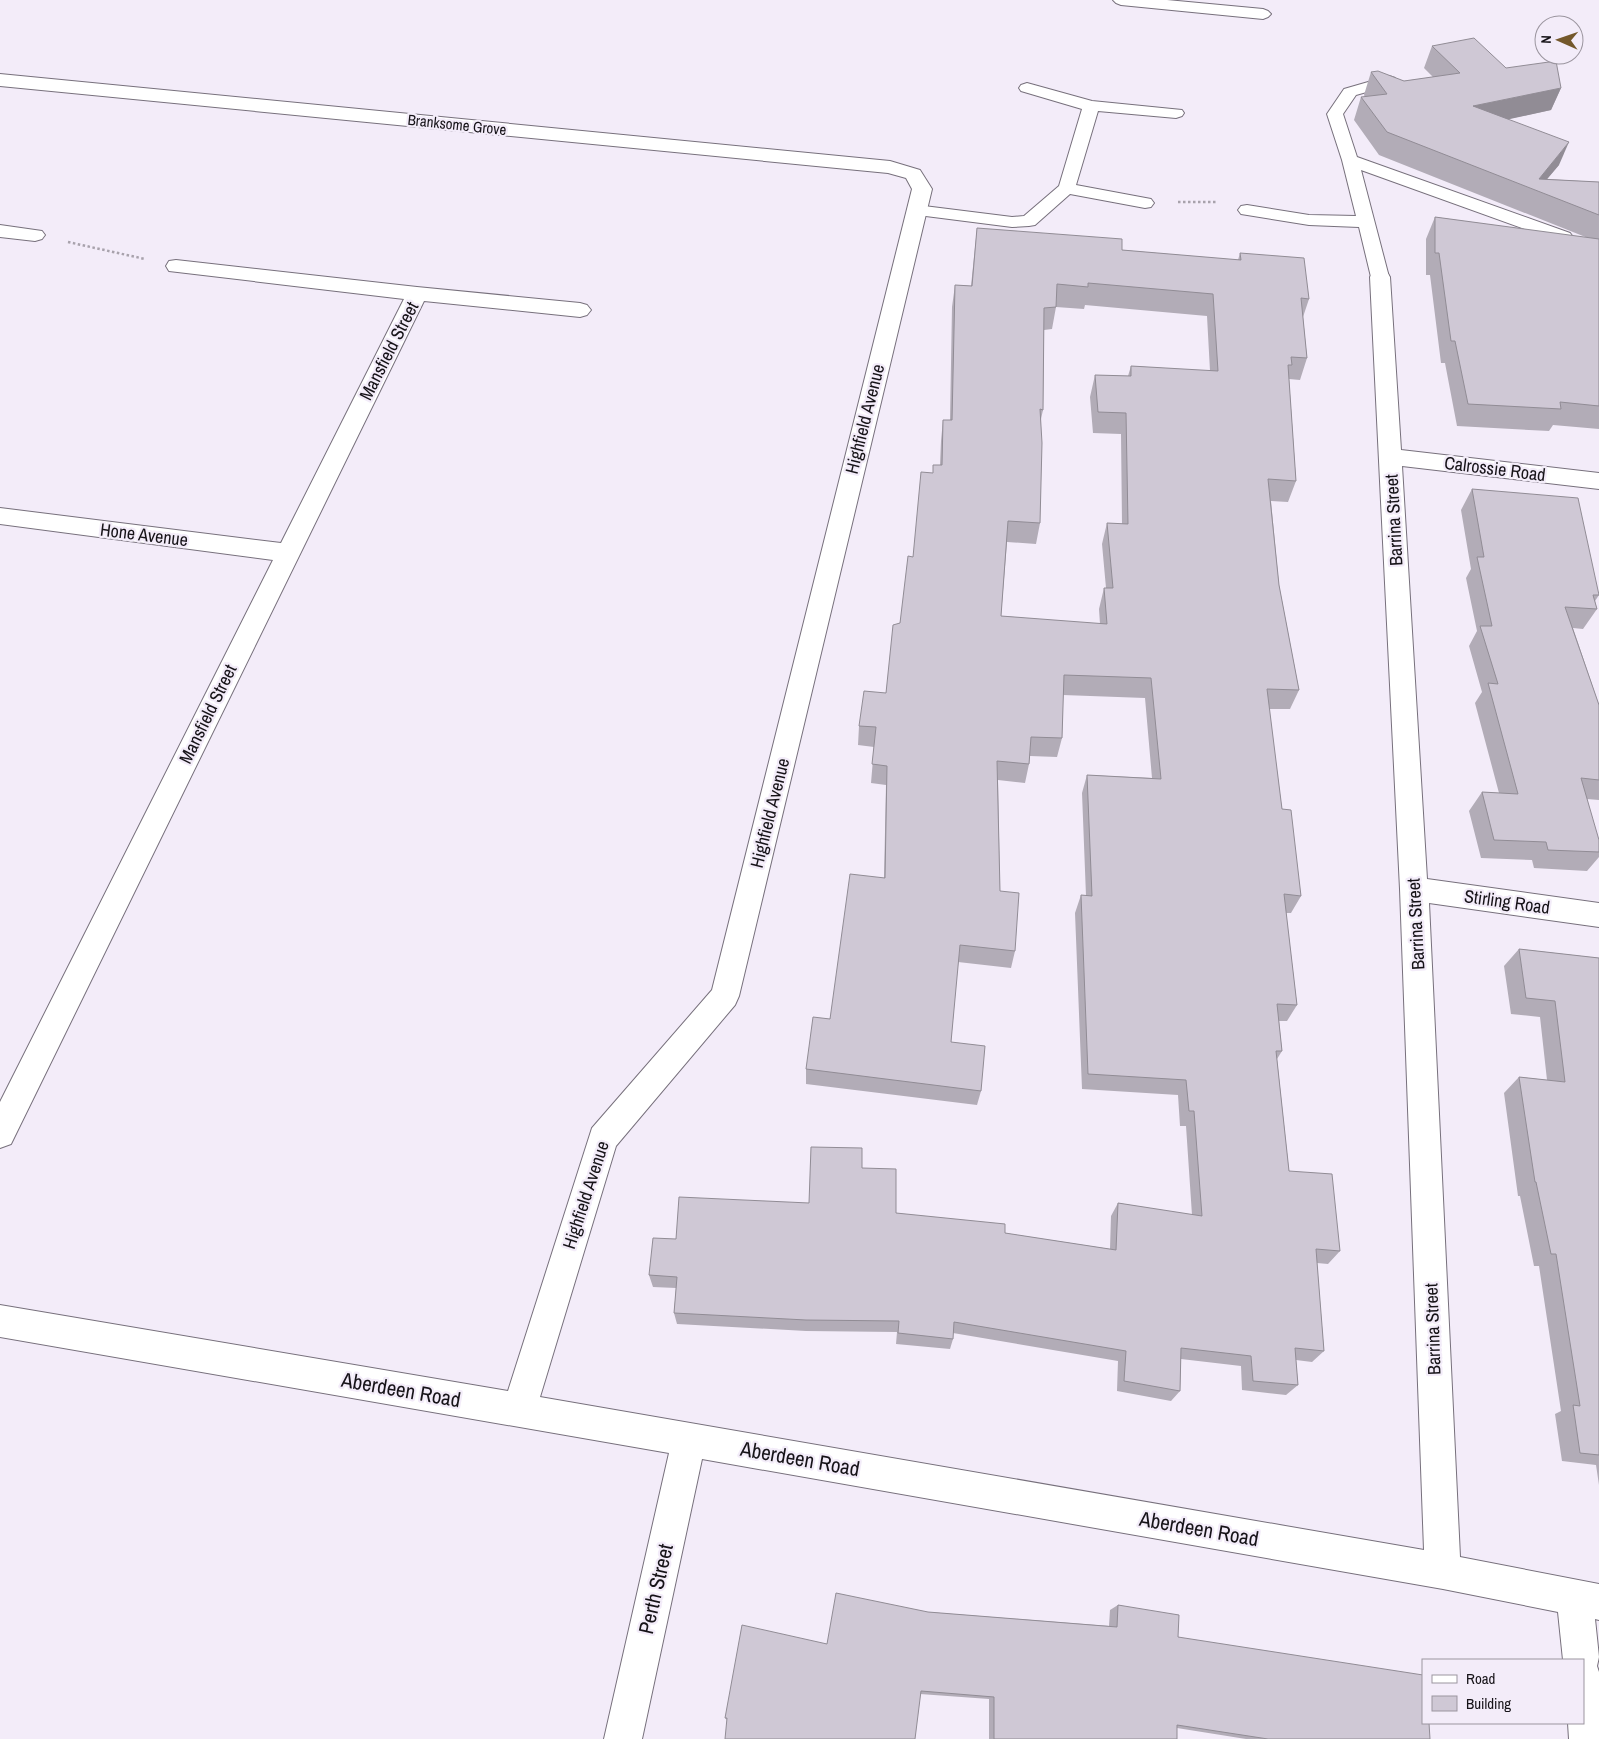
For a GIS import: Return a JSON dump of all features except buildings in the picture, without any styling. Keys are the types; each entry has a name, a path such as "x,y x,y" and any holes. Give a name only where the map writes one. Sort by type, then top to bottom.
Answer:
{"street":[{"name":"Branksome Grove","path":"7,86 890,167 912,174"},
{"name":"Highfield Avenue","path":"519,1410 603,1138 725,996 922,189 912,174"},
{"path":"0,231 35,235"},
{"name":"Mansfield Street","path":"176,266 417,294 580,310"},
{"name":"Barrina Street","path":"1380,277 1414,889 1443,1572"},
{"name":"Mansfield Street","path":"0,1134 417,294"},
{"name":"Calrossie Road","path":"1390,457 1599,481"},
{"name":"Hone Avenue","path":"0,516 288,553"},
{"name":"Stirling Road","path":"1414,889 1599,915"},
{"name":"Aberdeen Road","path":"0,1322 519,1410 1443,1572 1587,1600"},
{"name":"Perth Street","path":"623,1739 689,1440"},
{"path":"1581,1659 1587,1600"},
{"path":"1584,1690 1588,1739"}],"lane":[{"path":"1121,0 1263,14"},
{"path":"1380,277 1364,222 1350,160 1334,114 1350,92 1389,81"},
{"path":"1027,88 1090,106 1176,113"},
{"path":"916,210 1012,222 1029,221 1067,188 1090,106"},
{"path":"1350,160 1564,237"},
{"path":"1067,188 1145,203"},
{"path":"1247,210 1309,220 1364,222"}],"path":[{"path":"1145,203 1223,202 1247,210"},
{"path":"35,235 176,266"}]}
